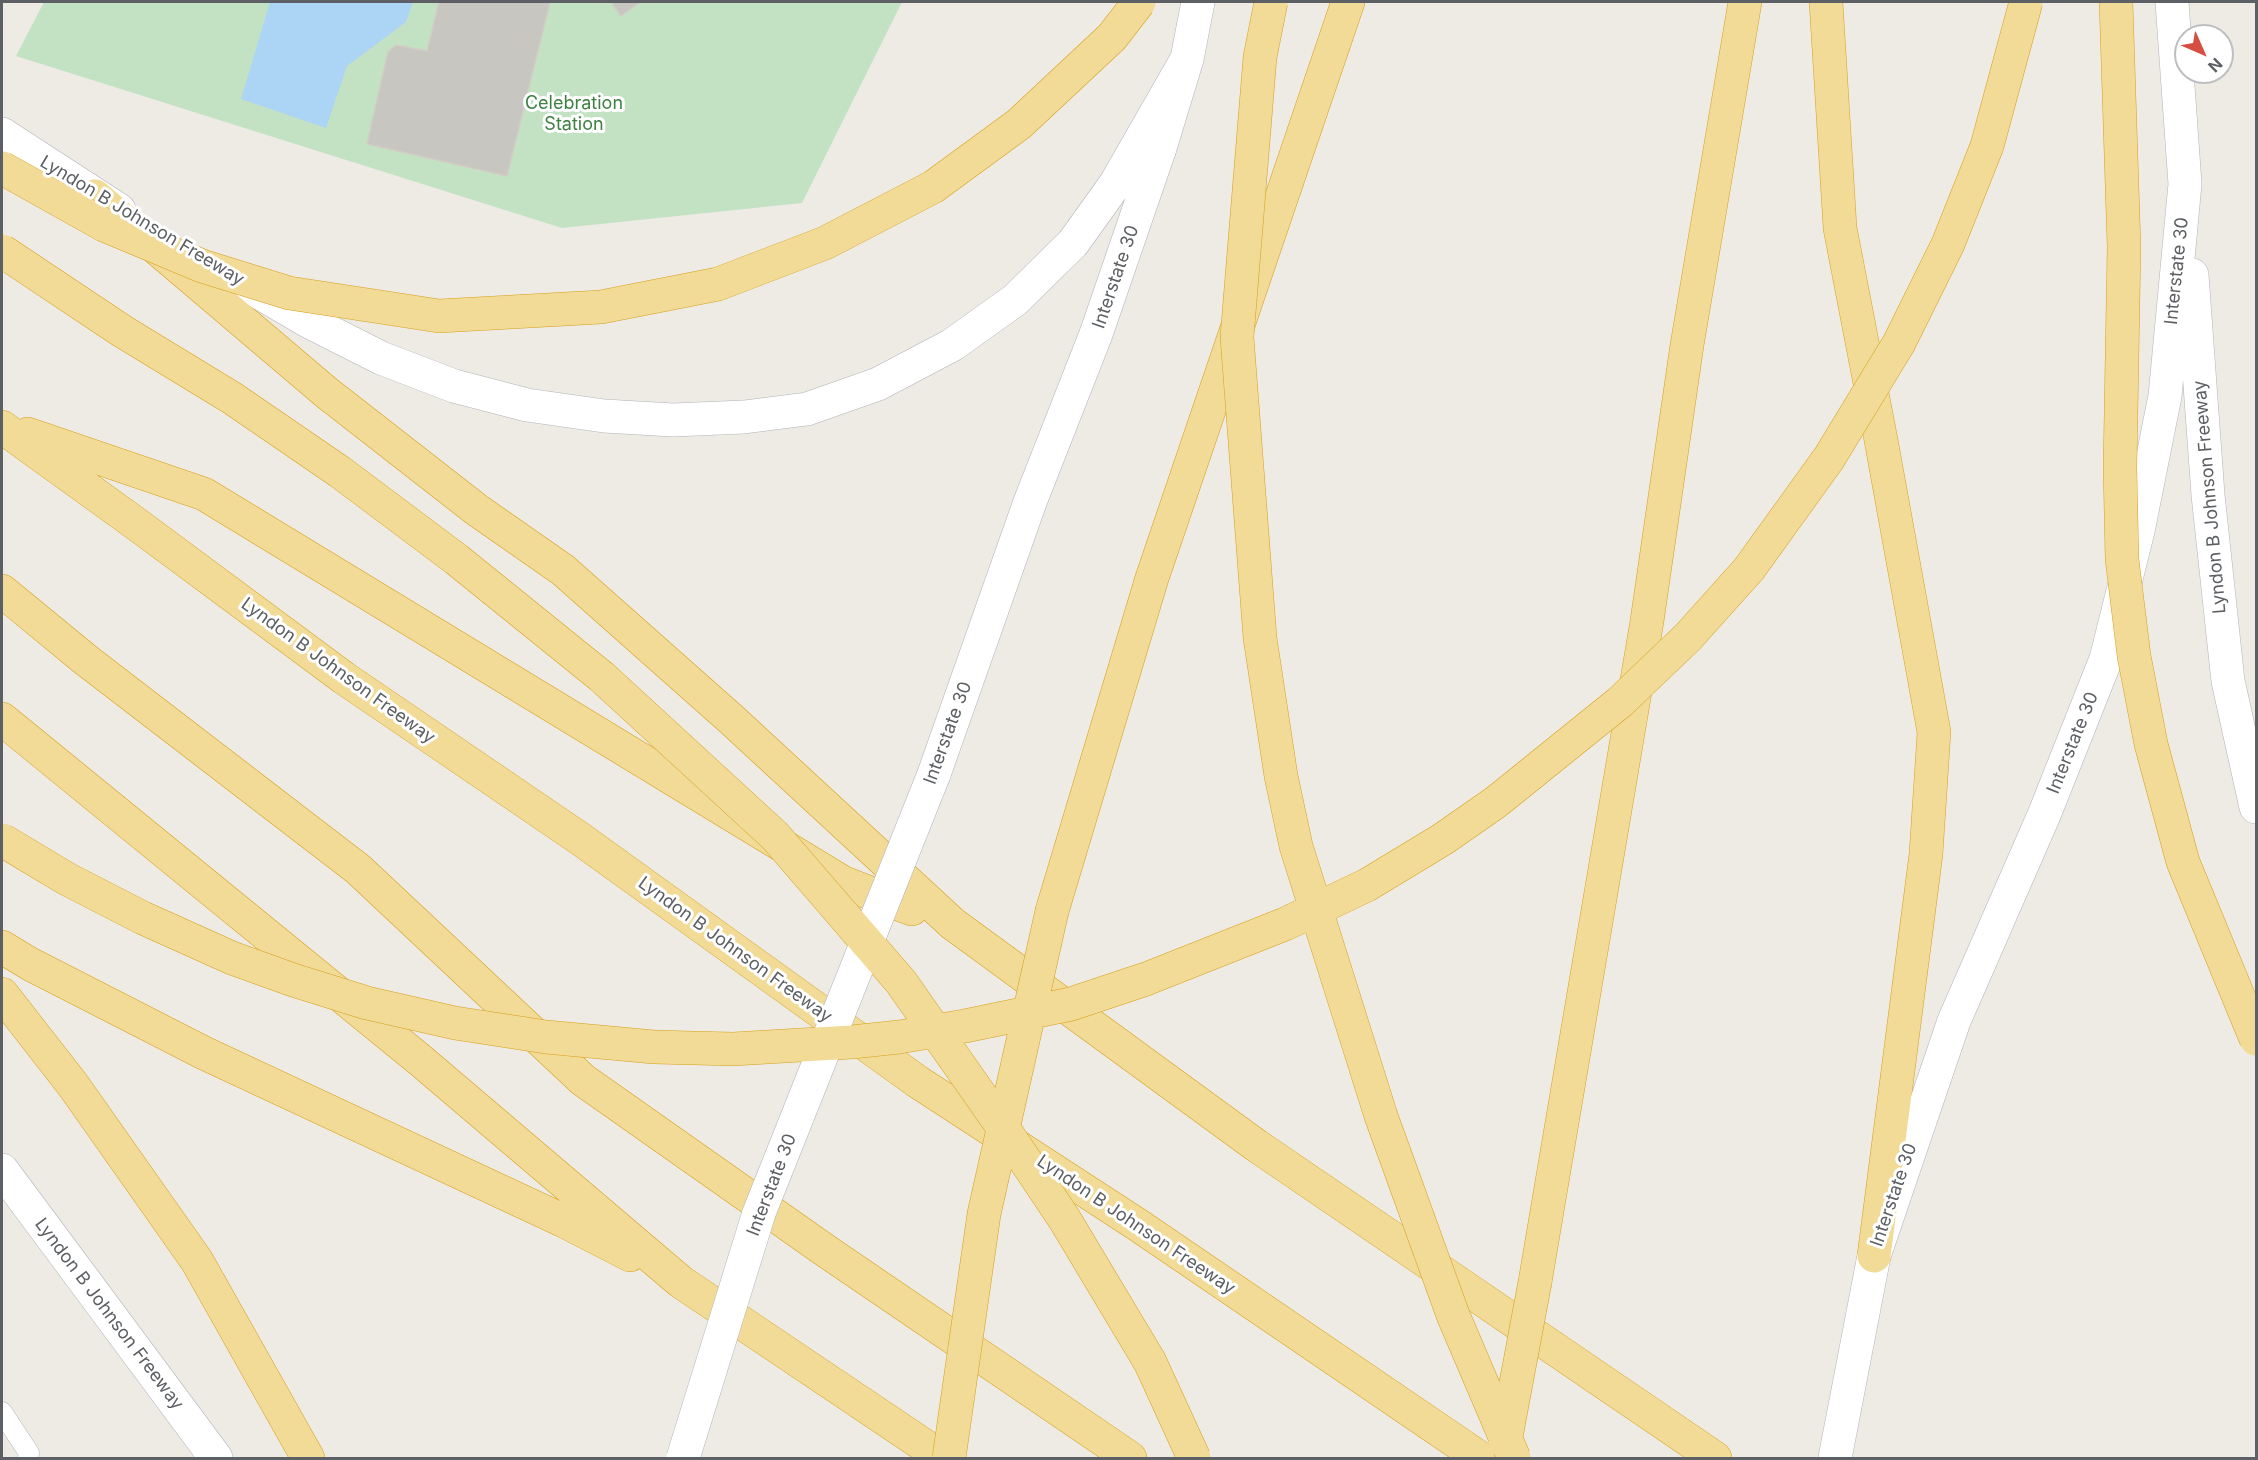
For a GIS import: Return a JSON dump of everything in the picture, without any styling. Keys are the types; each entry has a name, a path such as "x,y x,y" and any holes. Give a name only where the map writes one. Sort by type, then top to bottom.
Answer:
{"highway":[{"path":"2,168 104,225 202,266 289,293 440,316 602,307 718,284 825,243 933,187 1019,124 1112,37 1139,2"},
{"path":"1271,2 1260,57 1237,337 1260,638 1281,776 1296,846 1381,1116 1453,1315 1514,1458"},
{"path":"949,1458 984,1214 1052,911 1152,578 1348,2"},
{"path":"1502,1458 1535,1282 1647,621 1687,345 1745,2"},
{"path":"1826,2 1839,228 1881,440 1934,732 1926,854 1874,1256"},
{"path":"2,840 67,879 143,918 232,958 293,980 368,1003 455,1023 546,1037 654,1047 733,1049 852,1042 965,1026 1071,1004 1146,979 1285,924 1367,885 1443,839 1504,795 1620,702 1688,637 1749,569 1835,449 1899,343 1944,254 1987,146 2026,2"},
{"path":"2115,2 2124,247 2120,468 2122,559 2134,656 2151,744 2183,862 2256,1039"},
{"path":"95,196 327,393 477,510 563,570 731,718 953,924 1257,1146 1715,1458"},
{"path":"2,251 122,331 232,398 340,472 456,559 602,676 775,836 901,982 1002,1126 1065,1220 1150,1362 1194,1458"},
{"path":"2,426 204,494 844,883 953,924"},
{"name":"Lyndon B Johnson Freeway","path":"2,426 344,678 588,845 918,1082 1138,1225 1479,1458"},
{"path":"2,591 95,667 358,869 583,1080 816,1244 1130,1458"},
{"path":"2,719 420,1060 681,1282"},
{"path":"2,946 30,964 204,1053 564,1221 681,1282 943,1458"},
{"path":"2,994 73,1085 197,1261 308,1458"}],"main road":[{"name":"Interstate 30","path":"683,1458 759,1213 934,774 1030,502 1096,334 1160,148 1186,59 1198,2"},
{"name":"Interstate 30","path":"1837,1443 1874,1256 1954,1021 2044,815 2106,659 2138,531 2164,396 2185,184 2172,2"},
{"name":"Lyndon B Johnson Freeway","path":"2,134 95,196 308,321 381,358 454,386 527,405 604,416 673,420 744,417 807,409 878,384 952,345 1015,300 1073,243 1104,200 1116,183 1186,59"},
{"name":"Lyndon B Johnson Freeway","path":"2185,184 2208,495 2228,681 2256,807"},
{"name":"Lyndon B Johnson Freeway","path":"2,1170 216,1458"}],"lane":[{"path":"2,1412 29,1453 28,1458"}],"green space":[{"name":"Celebration Station","path":"44,2 902,2 802,203 562,228 16,56"}],"water":[{"path":"270,2 413,2 406,22 347,66 326,128 241,99"}],"building":[{"path":"439,2 550,2 507,176 367,144 388,52 396,45 427,51"},
{"path":"611,2 640,2 621,16"}]}
